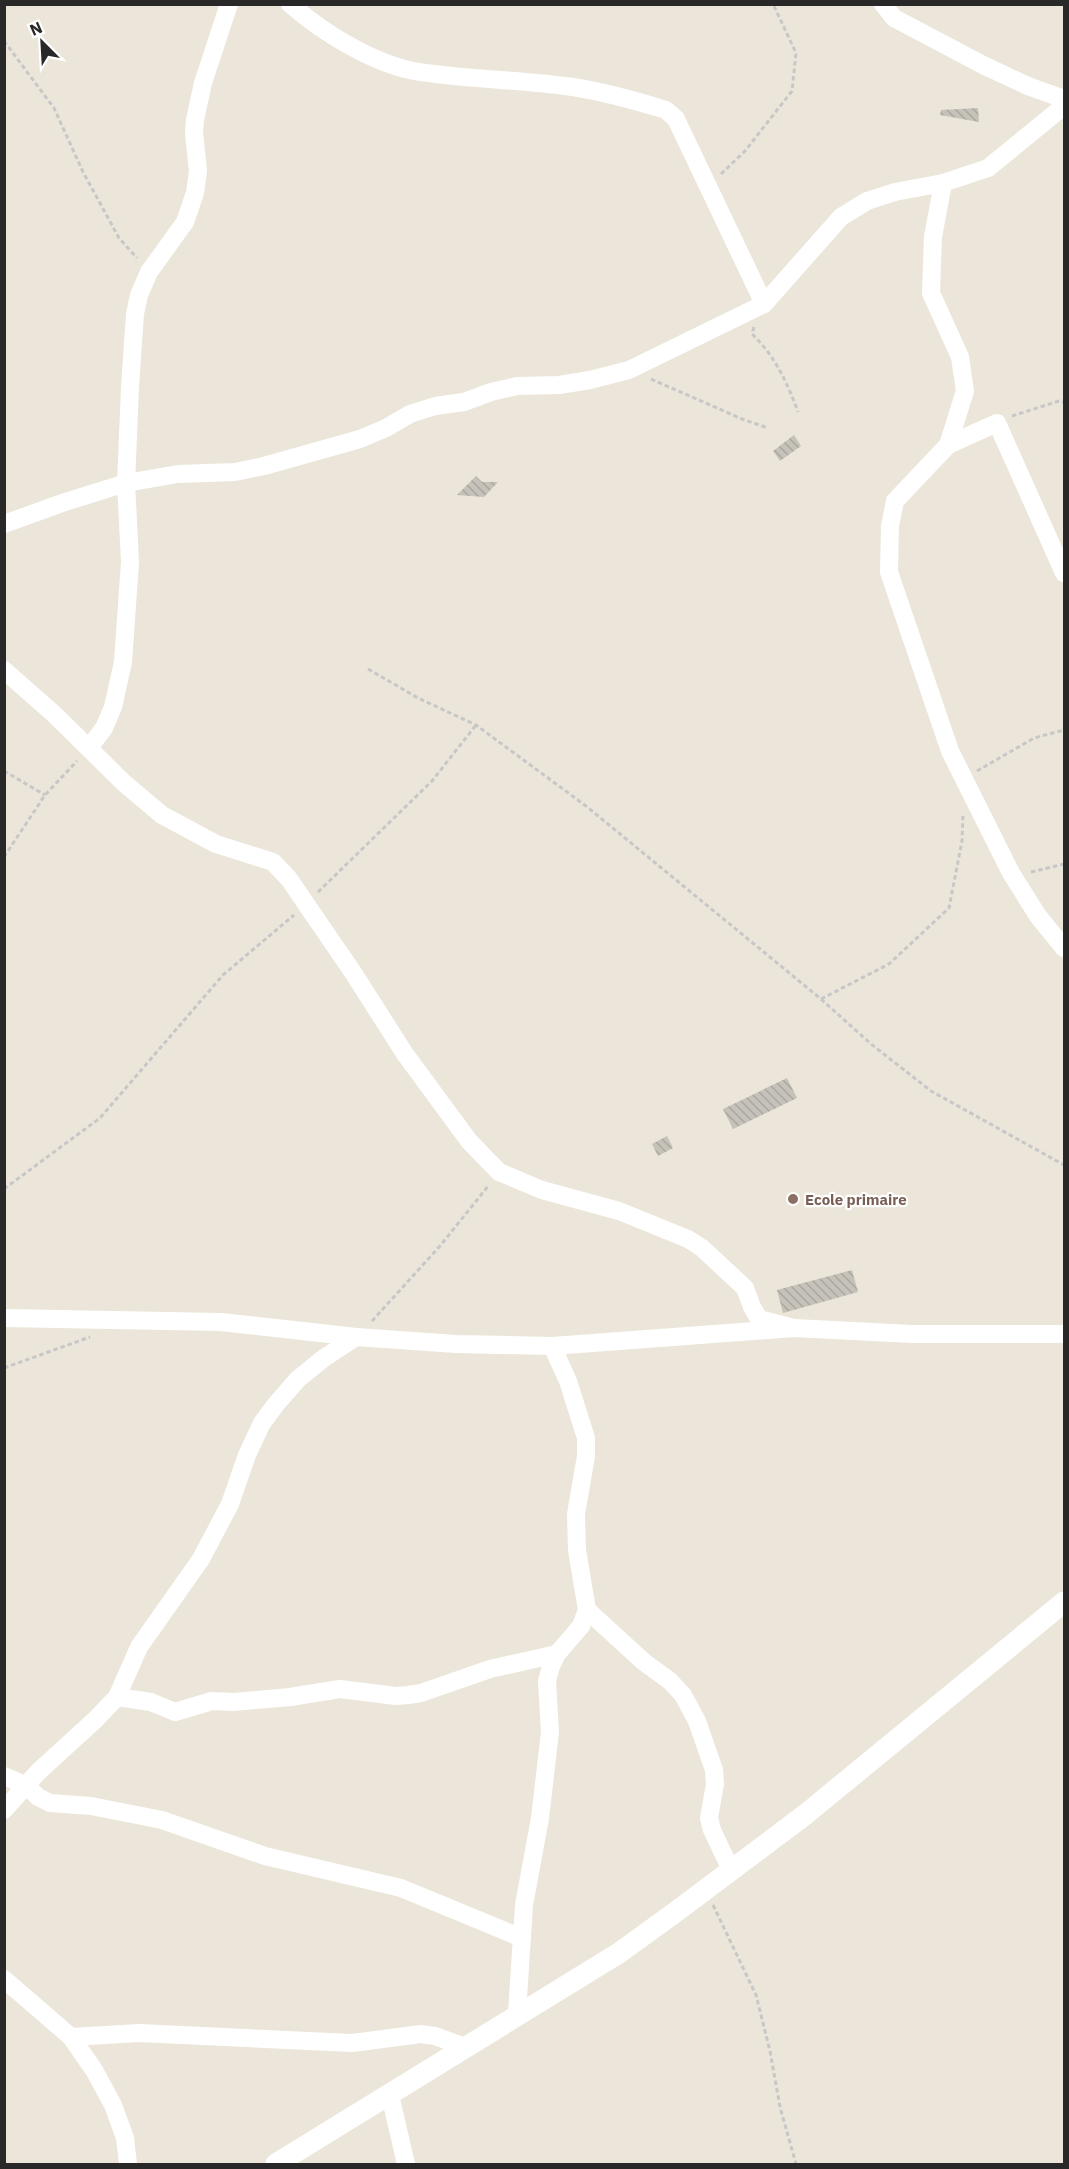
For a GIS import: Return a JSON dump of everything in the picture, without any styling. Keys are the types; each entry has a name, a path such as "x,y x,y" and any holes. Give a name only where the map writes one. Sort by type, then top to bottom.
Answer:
{"street":[{"path":"89,748 104,728 113,707 123,662 130,562 126,483 135,314 139,295 149,272 185,222 195,193 198,171 195,120 203,83 229,4"},
{"path":"290,4 310,22 346,43 380,60 412,70 574,87 666,111 676,119 764,304"},
{"path":"883,4 894,18 983,65 1028,86 1065,99"},
{"path":"4,524 126,483 178,474 236,472 264,466 360,439 410,414 435,406 464,402 517,386 559,386 628,370 764,304 842,217 867,201 895,192 943,183 988,168 1065,106"},
{"path":"943,183 933,237 931,293 960,357 965,391 948,445"},
{"path":"1065,573 997,423 948,445 895,501 890,526 889,572 950,751 1011,873 1038,916 1065,948"},
{"path":"4,670 124,783 162,815 216,844 273,862 307,903 405,1054 469,1141 499,1172 542,1190 619,1211 688,1239 702,1248 745,1288 759,1319 794,1328"},
{"path":"4,1318 221,1322 356,1337 456,1344 552,1346 794,1328 924,1334 1065,1334"},
{"path":"4,1810 38,1772 117,1697 139,1647 201,1559 226,1513 262,1423 298,1379 356,1337"},
{"path":"517,2014 524,1905 547,1767 550,1732 547,1681 557,1654 581,1626 587,1610 577,1550 576,1514 586,1456 586,1438 568,1381 552,1346"},
{"path":"276,2164 619,1953 806,1814 1065,1602"},
{"path":"587,1610 644,1662 670,1681 683,1695 697,1721 714,1770 715,1784 709,1818 712,1830 731,1870"},
{"path":"117,1697 151,1702 175,1712 212,1701 234,1702 290,1697 340,1689 396,1696 408,1695 421,1693 490,1670 557,1654"},
{"path":"4,1776 27,1786 38,1797 50,1803 91,1806 162,1820 266,1856 401,1888 522,1938"},
{"path":"4,1980 71,2037 94,2070 113,2105 125,2138 128,2164"},
{"path":"71,2037 139,2033 352,2043 421,2034 435,2036 465,2048"},
{"path":"390,2095 406,2164"}],"path":[{"path":"707,188 745,152 792,91 796,53 773,4"},
{"path":"4,41 54,108 83,172 118,238 149,272"},
{"path":"764,304 752,334 765,347 785,377 798,412"},
{"path":"628,370 768,428"},
{"path":"997,423 1014,415 1059,401 1065,402"},
{"path":"368,669 418,698 476,725 586,806 821,999 871,1044 931,1091 1065,1165"},
{"path":"4,1189 100,1118 222,975 307,903 432,782 476,725"},
{"path":"963,779 1034,738 1065,730"},
{"path":"4,857 45,795 89,748"},
{"path":"4,771 45,795"},
{"path":"821,999 889,964 949,908 962,841 963,810"},
{"path":"1011,873 1035,872 1065,864"},
{"path":"356,1337 440,1246 499,1172"},
{"path":"4,1368 94,1336"},
{"path":"707,1889 756,1995 770,2051 780,2107 796,2164"}],"building":[{"path":"978,108 979,122 940,115 941,110"},
{"path":"794,435 801,446 780,461 773,451"},
{"path":"476,476 482,482 498,482 484,497 457,495"},
{"path":"787,1078 797,1098 733,1129 723,1109"},
{"path":"667,1136 673,1148 658,1156 652,1144"},
{"path":"852,1270 858,1292 783,1313 777,1290"}],"place":[{"name":"Ecole primaire","path":"793,1199"}]}
